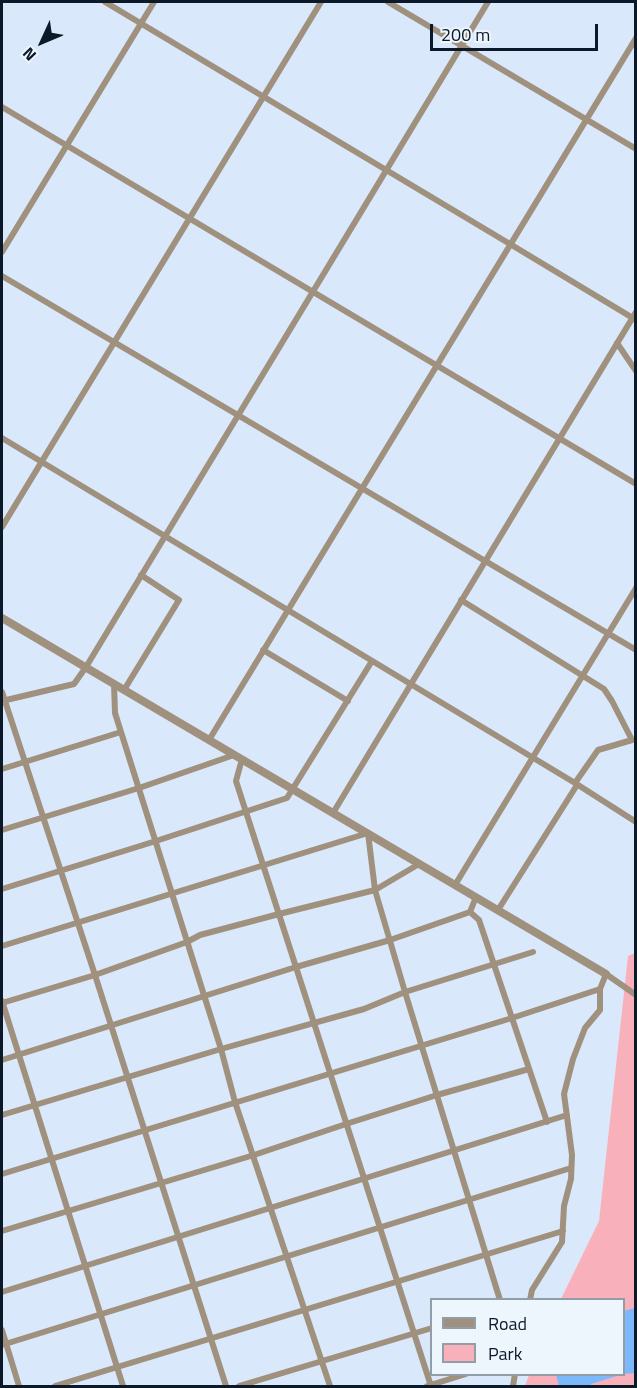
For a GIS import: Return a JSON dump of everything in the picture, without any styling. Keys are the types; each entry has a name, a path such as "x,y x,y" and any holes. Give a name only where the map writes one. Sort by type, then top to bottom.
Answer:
{"street":[{"path":"105,2 634,317 333,813"},
{"path":"2,252 154,2"},
{"path":"2,527 321,2"},
{"path":"388,2 636,149"},
{"path":"3,701 74,684 86,667 488,2"},
{"path":"209,740 636,38"},
{"path":"2,107 636,484"},
{"path":"2,276 636,650"},
{"path":"617,343 636,371"},
{"path":"2,438 533,757 636,822"},
{"path":"124,690 179,600 141,575"},
{"path":"455,885 636,588"},
{"path":"461,600 604,689 632,740 598,750 498,910"},
{"path":"2,618 606,974 636,995"},
{"path":"263,650 348,701"},
{"path":"2,889 287,798 372,661"},
{"path":"114,684 115,713 221,1049 235,1102 330,1386"},
{"path":"2,692 3,701 61,872 226,1386"},
{"path":"2,769 121,732"},
{"path":"2,830 139,788 234,754"},
{"path":"242,759 236,781 429,1386 460,1376"},
{"path":"2,946 368,833"},
{"path":"368,833 375,890 500,1298"},
{"path":"123,1386 2,1002 94,975 187,942 200,935 375,890 419,864"},
{"path":"2,1060 296,967 390,940 470,912 476,897"},
{"path":"470,912 479,920 547,1122"},
{"path":"2,1115 313,1022 364,1009 405,992 533,952"},
{"path":"530,1298 532,1290 562,1242 564,1206 571,1179 573,1155 564,1094 573,1059 585,1028 600,1010 600,989 606,974"},
{"path":"2,1174 600,989"},
{"path":"2,1231 254,1155 437,1095 529,1069"},
{"path":"2,1292 567,1115"},
{"path":"4,1344 571,1168"},
{"path":"55,1386 562,1231"},
{"path":"239,1386 430,1329"},
{"path":"2,1330 4,1344 19,1386"}],"green space":[{"path":"635,953 635,1386 525,1386 529,1376 625,1376 625,1298 561,1298 599,1221 628,956"}],"water":[{"path":"635,1308 635,1373 625,1374 625,1311"},
{"path":"556,1376 617,1376 591,1384 591,1386 559,1386"}]}
